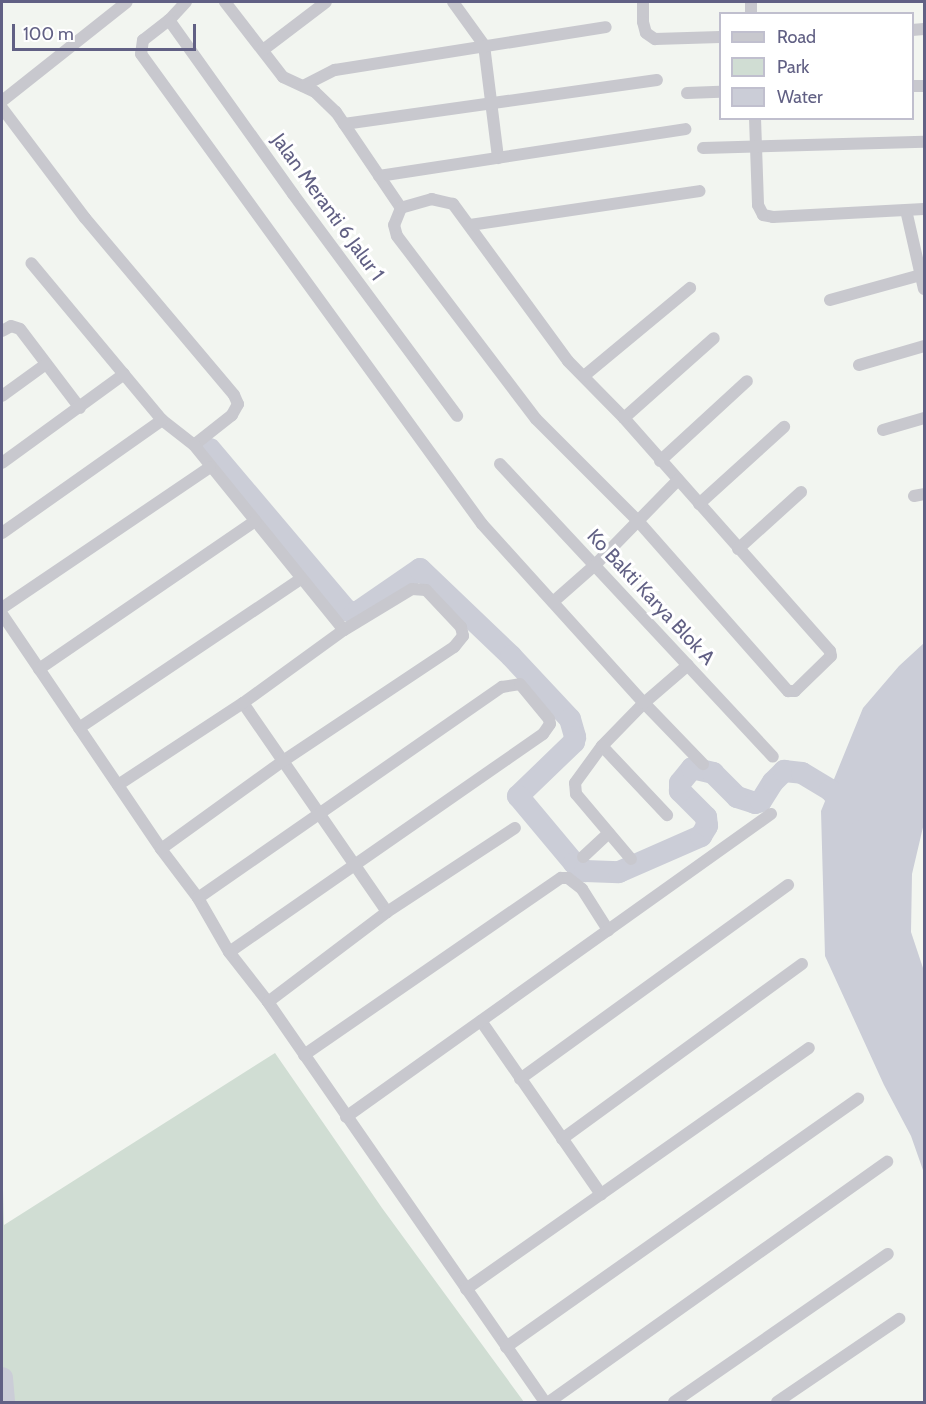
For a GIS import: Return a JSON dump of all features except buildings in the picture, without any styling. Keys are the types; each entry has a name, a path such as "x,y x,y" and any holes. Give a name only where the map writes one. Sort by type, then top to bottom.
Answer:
{"street":[{"path":"2,100 127,2"},
{"path":"186,2 169,20 143,40 140,48 162,83 482,524 644,703 703,764"},
{"path":"227,2 283,76 322,97 344,124 401,208"},
{"path":"263,50 326,2"},
{"path":"453,2 484,45 498,158"},
{"path":"643,2 643,22 646,33 655,39 719,37"},
{"name":"Jalan Meranti 6 Jalur 1","path":"169,20 293,194 458,416"},
{"path":"303,87 335,70 606,27"},
{"path":"344,124 657,80"},
{"path":"687,93 719,92"},
{"path":"2,108 85,218 234,395 238,404 236,410 194,445"},
{"path":"755,120 758,205 763,215 773,217 924,209"},
{"path":"379,176 685,129"},
{"path":"703,148 924,142"},
{"path":"470,225 699,191"},
{"path":"432,199 448,201 470,225 568,361 624,418 831,653 831,657 793,692 788,691 638,521 537,419 397,237 394,225 401,208 432,199"},
{"path":"906,210 924,289"},
{"path":"31,263 162,420 194,445 344,630"},
{"path":"830,300 921,275"},
{"path":"584,376 690,288"},
{"path":"2,331 11,326 20,329 80,408"},
{"path":"624,418 714,338"},
{"path":"859,365 924,346"},
{"path":"2,396 46,364"},
{"path":"2,463 124,374"},
{"path":"660,461 747,381"},
{"path":"883,430 924,418"},
{"path":"2,533 162,420"},
{"path":"699,504 783,427"},
{"name":"Ko Bakti Karya Blok A","path":"500,464 773,757"},
{"path":"2,608 210,467"},
{"path":"554,602 595,565 678,480"},
{"path":"738,549 801,492"},
{"path":"39,669 255,521"},
{"path":"79,728 301,579"},
{"path":"118,786 243,703 344,630 412,590 421,588 426,590 461,627 463,636 454,647 283,761 161,849"},
{"path":"2,614 161,849 198,898 229,952 268,1002 506,1347 547,1402 887,1162"},
{"path":"631,859 574,789 590,760 602,746 644,703 688,665"},
{"path":"198,898 502,687 520,684 549,719 550,724 543,734 229,952"},
{"path":"243,703 387,912"},
{"path":"602,746 667,815"},
{"path":"346,1117 771,814"},
{"path":"268,1002 387,912 515,828"},
{"path":"583,857 609,833"},
{"path":"304,1056 561,878 568,878 582,889 608,930"},
{"path":"520,1078 788,885"},
{"path":"562,1139 801,964"},
{"path":"481,1021 601,1194"},
{"path":"466,1289 809,1048"},
{"path":"506,1347 858,1099"},
{"path":"674,1402 888,1254"},
{"path":"777,1402 899,1319"}],"green space":[{"path":"275,1053 382,1208 524,1402 2,1402 2,1153 4,1225"}],"water":[{"path":"924,643 924,823 912,874 911,932 924,971 924,1173 911,1136 884,1085 825,956 821,811 863,708 899,666"}],"waterway":[{"path":"210,449 346,610 354,613 359,611 420,569 511,656 570,719 575,737 574,742 518,796 574,863 585,871 619,872 701,836 707,826 706,817 680,791 680,783 692,768 713,773 737,797 755,803 761,801 773,782 784,771 802,773 830,790 851,813"},
{"path":"2,1378 4,1402"}]}
